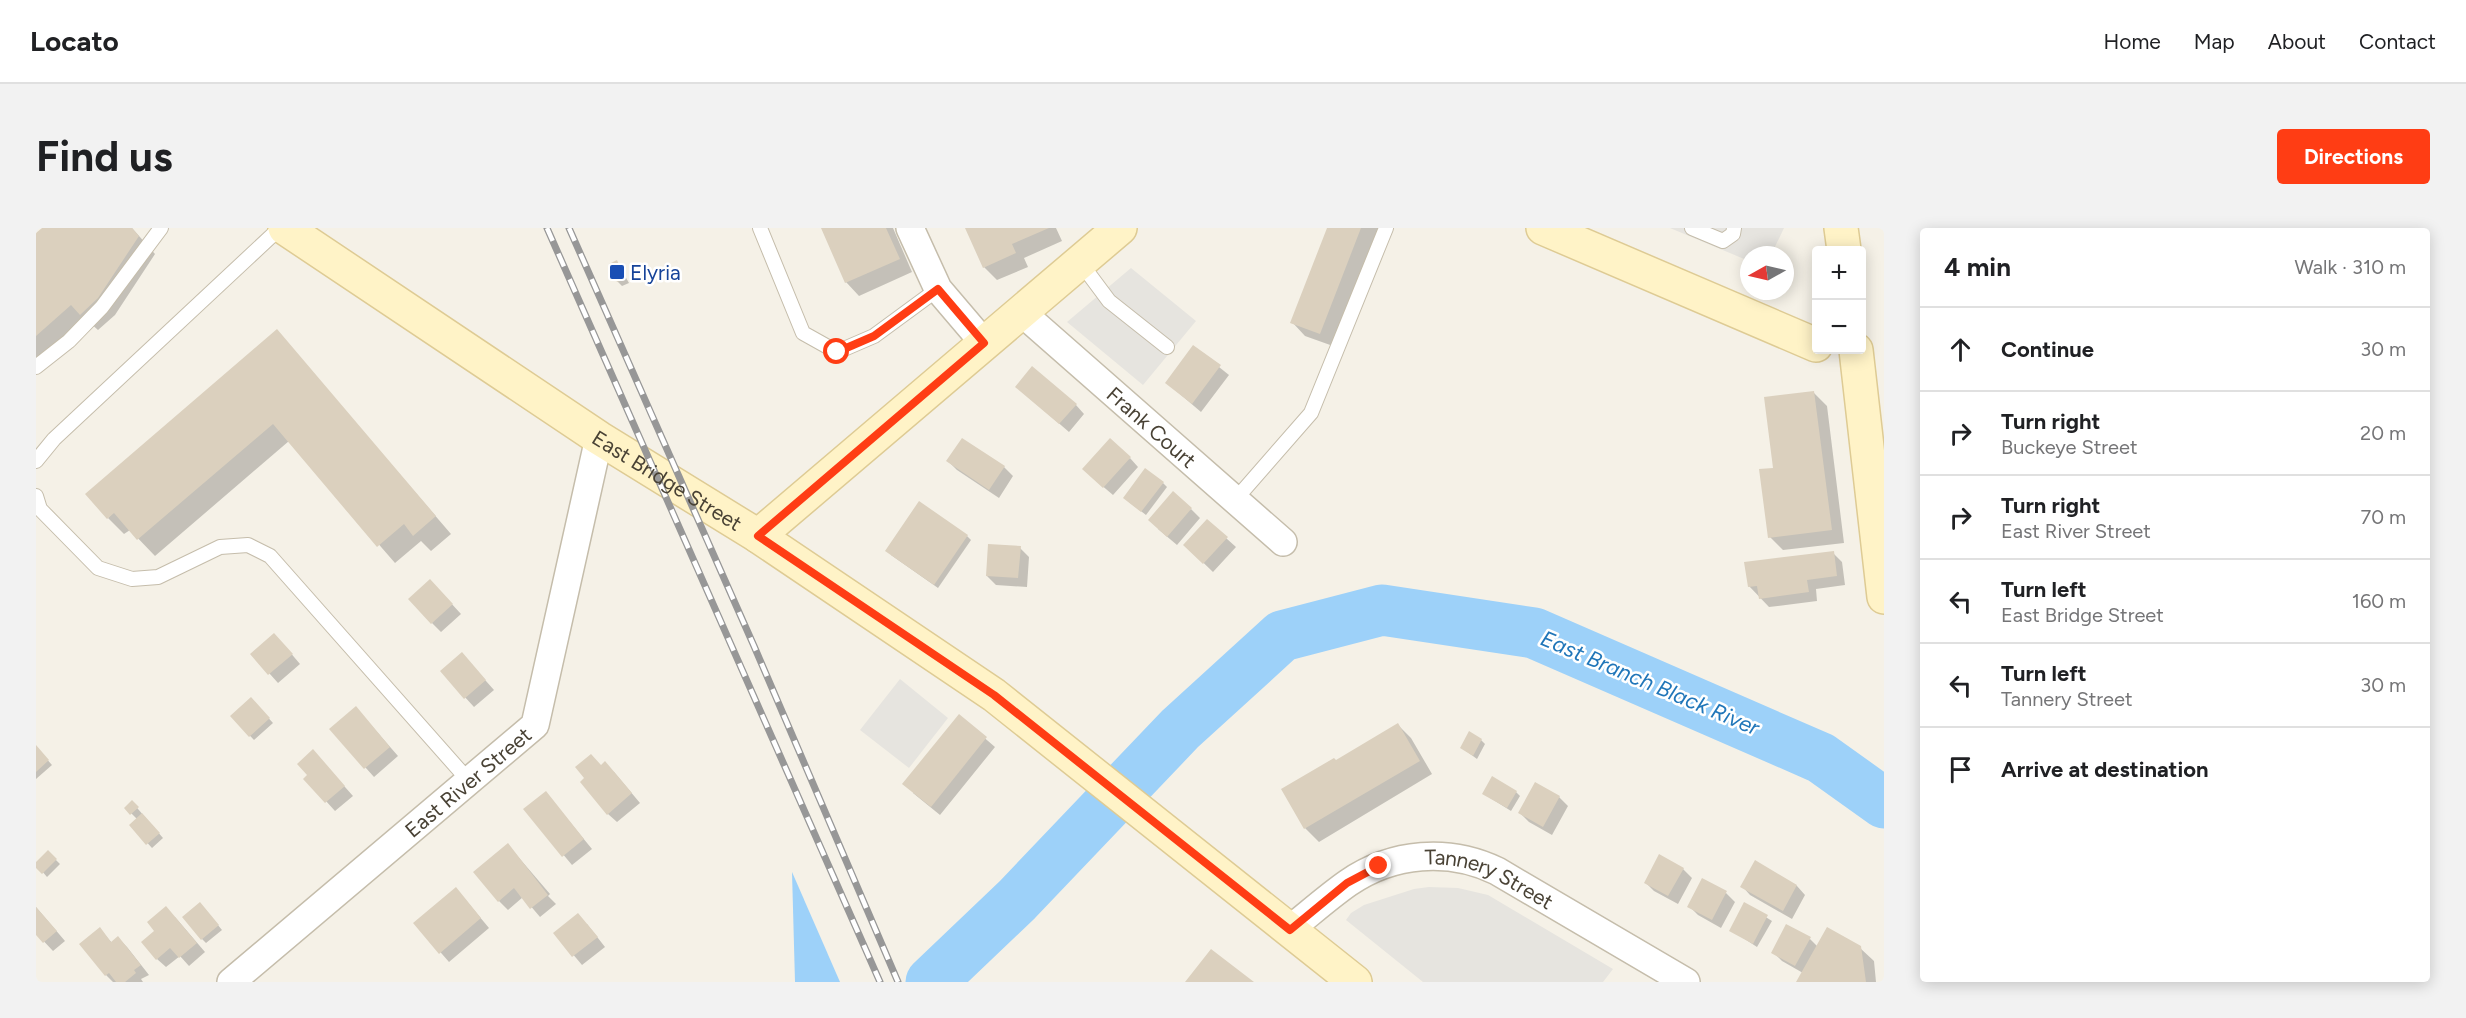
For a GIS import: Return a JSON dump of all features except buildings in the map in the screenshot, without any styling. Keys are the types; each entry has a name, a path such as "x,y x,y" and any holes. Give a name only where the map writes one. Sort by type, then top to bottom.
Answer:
{"main road":[{"name":"East Bridge Street","path":"285,228 599,438 758,536 994,695 1221,873 1355,982"},
{"path":"758,536 1120,228"},
{"path":"1543,228 1812,343"},
{"path":"1841,228 1843,246"},
{"path":"1840,354 1866,362 1884,597"}],"street":[{"path":"910,228 938,289 984,343"},
{"name":"Frank Court","path":"1021,312 1283,542"},
{"name":"East River Street","path":"231,982 535,725 599,438"},
{"name":"Tannery Street","path":"1290,930 1347,883 1379,866 1412,858 1447,856 1478,862 1497,871 1686,982"}],"lane":[{"path":"36,367 69,341 102,308 161,228"},
{"path":"36,461 54,439 280,228"},
{"path":"760,228 803,333 837,352 874,336 938,289"},
{"path":"1235,500 1311,413 1386,228"},
{"path":"1692,228 1723,241 1733,234 1734,228"},
{"path":"1080,262 1109,301 1167,347"},
{"path":"36,496 40,509 98,568 132,579 158,577 220,547 248,545 270,556 469,781"}],"shaded area":[{"path":"1670,228 1784,228 1775,246 1740,246 1740,257"},
{"path":"1131,268 1196,321 1143,385 1067,322"},
{"path":"900,679 948,718 909,768 860,730"},
{"path":"1458,888 1488,895 1613,969 1603,982 1423,982 1346,920 1351,913 1364,905 1414,889"}],"water":[{"path":"792,872 840,982 795,982"}],"waterway":[{"name":"East Branch Black River","path":"931,982 1017,900 1180,729 1282,636 1382,610 1534,633 1821,758 1884,803"}],"railway":[{"path":"547,228 880,982"},
{"path":"569,228 754,646 898,982"}],"place":[{"name":"Elyria","path":"617,272"}],"route":[{"path":"837,352 874,336 938,289 984,343 758,536 994,695 1290,930 1347,883 1379,866"}]}
